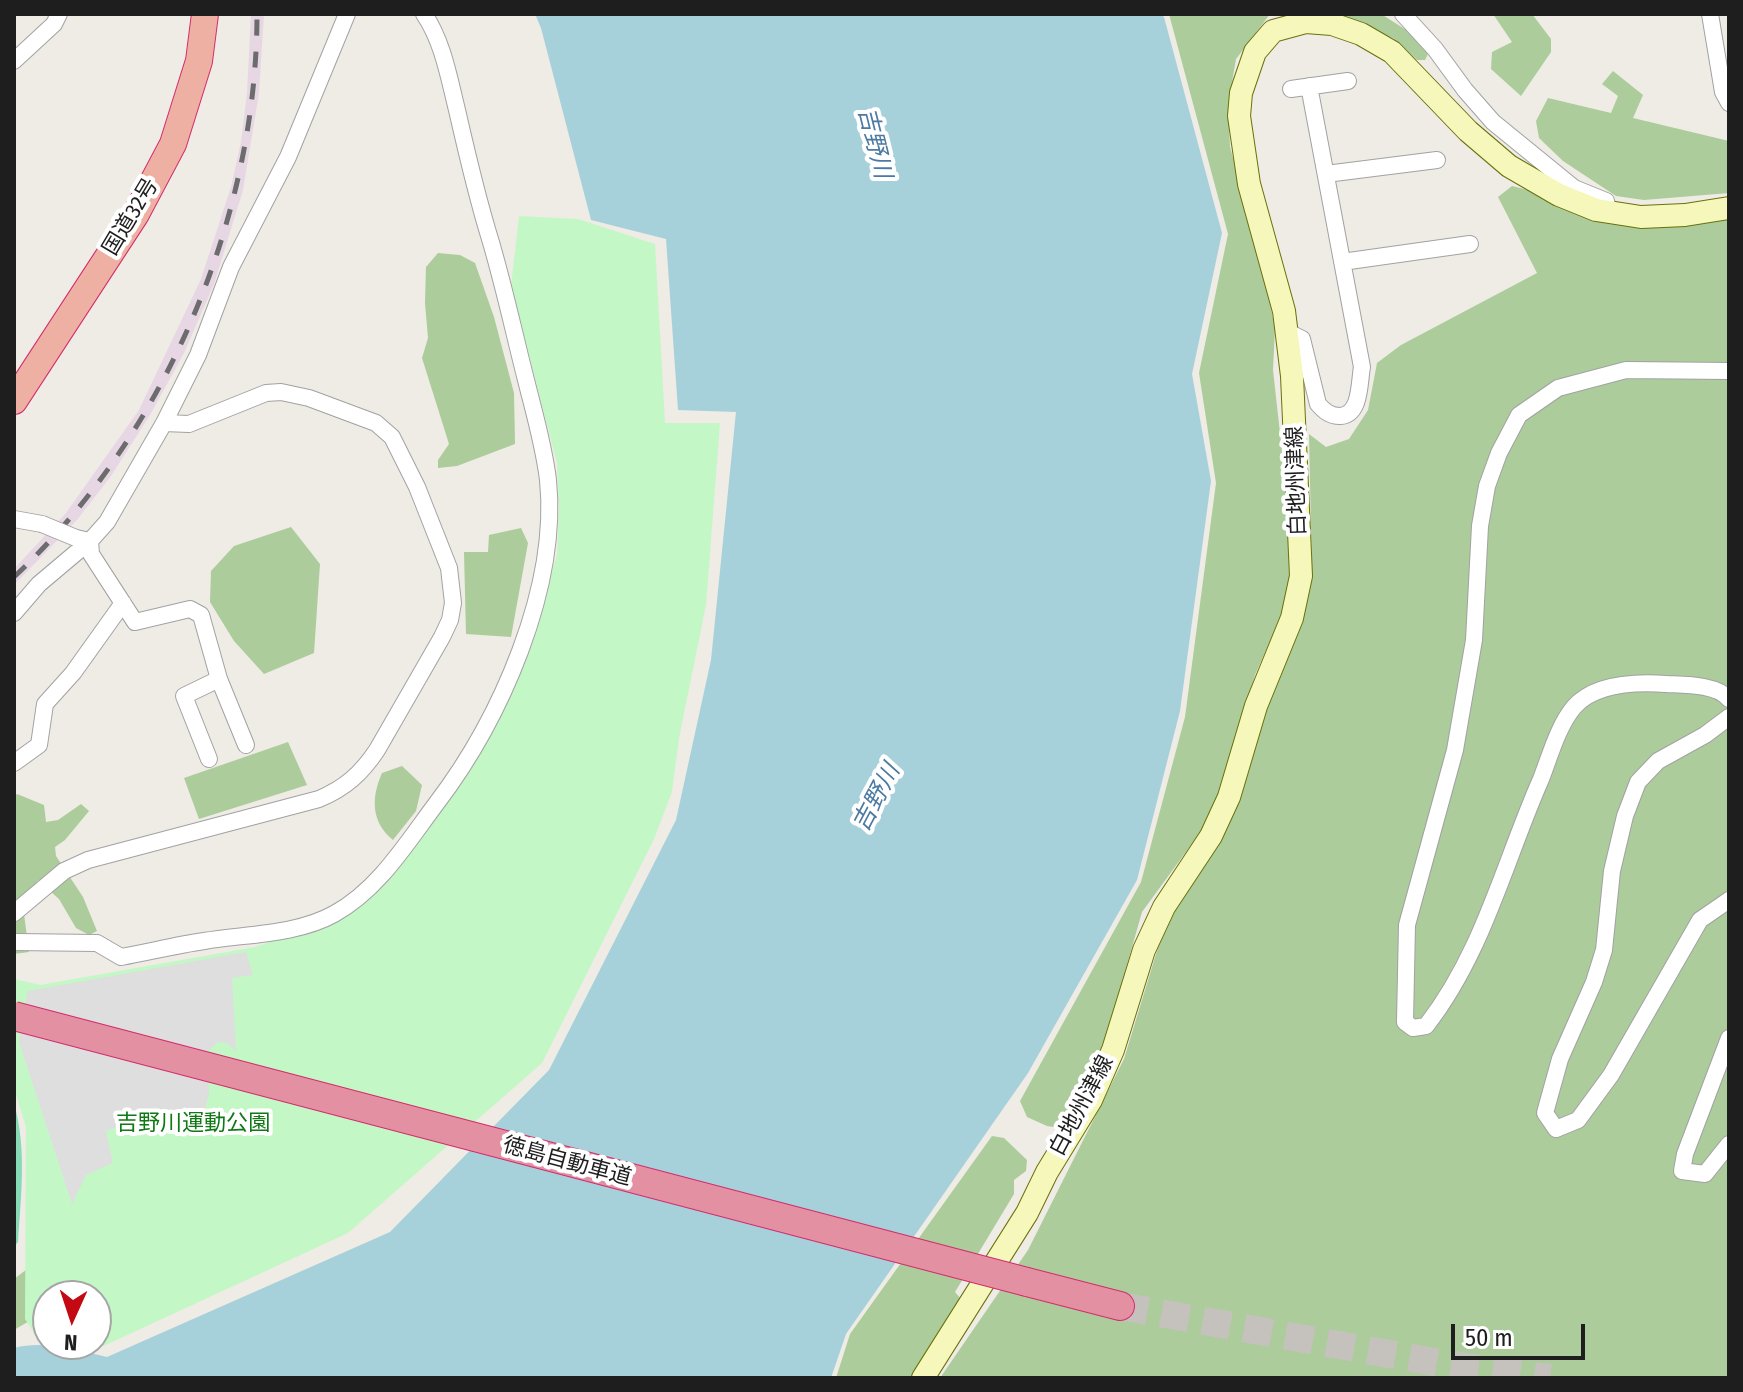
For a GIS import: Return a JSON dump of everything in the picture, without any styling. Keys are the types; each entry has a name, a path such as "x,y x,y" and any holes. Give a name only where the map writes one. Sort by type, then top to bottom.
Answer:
{"highway":[{"name":"国道32号","path":"14,401 136,214 173,144 199,61 205,14"},
{"name":"徳島自動車道","path":"14,1016 1120,1306"}],"main road":[{"name":"白地州津線","path":"923,1378 1027,1213 1047,1172 1091,1100 1113,1050 1144,950 1164,907 1211,836 1229,797 1256,706 1292,618 1301,576 1292,376 1284,311 1249,184 1239,116 1241,93 1255,52 1273,31 1306,22 1332,24 1361,34 1392,52 1468,131 1509,166 1559,195 1596,210 1641,217 1685,215 1729,208"}],"street":[{"path":"14,61 54,24 59,14"},
{"path":"14,613 83,540 107,522 164,423 198,355 231,267 288,157 347,14"},
{"path":"14,942 97,943 121,957 298,927 334,915 376,881 424,820 486,728 508,683 527,631 545,558 548,480 505,296 452,92 435,30 424,14"},
{"path":"1403,14 1493,122 1574,188 1606,201 1609,212"},
{"path":"1710,14 1723,92 1729,103"},
{"path":"1291,89 1348,81"},
{"path":"1286,331 1302,339 1318,404 1324,412 1345,416 1352,412 1362,367 1309,86"},
{"path":"1326,174 1437,160"},
{"path":"1342,262 1470,244"},
{"path":"1729,371 1626,370 1558,388 1519,415 1499,453 1487,486 1480,526 1474,640 1455,750 1407,925 1405,1022 1413,1028 1426,1026 1443,1004 1463,968 1492,907 1526,813 1575,706 1601,690 1639,682 1691,685 1724,693 1729,699"},
{"path":"14,913 64,871 88,860 319,799 337,791 354,779 371,759 450,620 453,586 449,568 411,474 392,437 376,423 309,398 281,392 266,393 189,424 164,423"},
{"path":"14,519 42,524 83,540 135,622 190,609 201,615 219,679 246,745"},
{"path":"14,763 39,745 45,704 73,673 123,603"},
{"path":"209,759 184,696 219,679"},
{"path":"1729,717 1705,735 1658,761 1638,782 1625,816 1612,871 1604,950 1594,982 1560,1059 1545,1113 1556,1129 1578,1120 1611,1075 1700,920 1729,900"},
{"path":"1729,1038 1685,1154 1682,1171 1705,1174 1729,1144"}],"shaded area":[{"path":"251,14 264,14 259,93 243,190 214,284 184,353 150,415 111,476 77,520 14,585 14,569 66,513 139,410 201,279 231,187 241,142"},
{"path":"246,952 253,975 232,978 236,1051 227,1043 218,1042 207,1052 209,1094 201,1126 182,1124 148,1136 141,1117 106,1131 113,1163 86,1175 72,1204 19,1042 28,991"}],"green space":[{"path":"1169,14 1270,14 1236,59 1228,105 1230,147 1260,255 1275,328 1273,370 1292,542 1293,579 1287,603 1255,675 1224,788 1207,823 1142,912 1103,1049 1059,1128 1027,1117 1020,1101 1141,882 1185,717 1216,483 1199,373 1228,234"},
{"path":"1341,14 1381,14 1422,40 1428,54 1425,60 1417,60 1393,38"},
{"path":"1493,14 1532,14 1551,39 1551,52 1521,96 1491,69 1492,52 1512,42"},
{"path":"1613,71 1643,95 1633,118 1729,141 1729,193 1644,200 1616,196 1563,161 1539,138 1536,121 1548,98 1611,113 1618,96 1602,84"},
{"path":"1512,186 1667,225 1729,215 1729,1378 940,1378 1028,1250 1124,1059 1167,918 1215,850 1237,806 1270,697 1312,578 1309,434 1326,447 1349,439 1368,410 1377,363 1401,345 1537,273 1498,197"},
{"name":"吉野川運動公園","path":"519,216 578,219 655,244 665,423 720,423 706,605 679,738 672,792 654,839 542,1063 348,1233 112,1342 112,1280 32,1280 32,1330 25,1319 26,1127 14,1088 14,979 40,985 255,947 332,921 465,775 497,722 522,666 557,555 559,508 557,463 511,286"},
{"path":"438,253 460,255 475,263 494,317 514,393 515,444 457,466 438,468 438,460 449,444 422,358 428,338 426,267"},
{"path":"291,527 320,564 314,653 264,674 234,641 210,602 211,571 234,546"},
{"path":"521,528 528,543 511,637 466,634 464,552 488,552 489,535"},
{"path":"288,742 307,785 199,819 184,778"},
{"path":"402,766 422,785 416,811 393,840 377,817 376,791 382,773"},
{"path":"17,794 44,805 46,822 58,820 81,804 89,811 65,840 55,847 56,856 83,897 97,931 89,935 76,928 59,899 38,880 24,914 29,952 14,954 14,796"},
{"path":"14,1103 21,1138 22,1172 18,1242 14,1247"},
{"path":"992,1136 1004,1138 1027,1160 1026,1171 1014,1180 1014,1194 955,1292 961,1299 912,1378 836,1378 850,1334"},
{"path":"59,1245 51,1280 32,1280 32,1319 14,1330 14,1279"}],"water":[{"name":"吉野川","path":"535,14 1161,14 1164,17 1222,233 1192,374 1211,481 1180,711 1137,880 1028,1073 846,1334 831,1378 14,1378 14,1348 32,1346 32,1360 112,1360 112,1355 390,1232 549,1070 676,820 711,660 736,412 678,410 666,239 591,220"}],"tunnel":[{"path":"1120,1306 1451,1365 1550,1378"}],"railway":[{"path":"14,577 68,521 115,459 157,391 192,320 220,245 240,169 253,91 257,14"}]}
